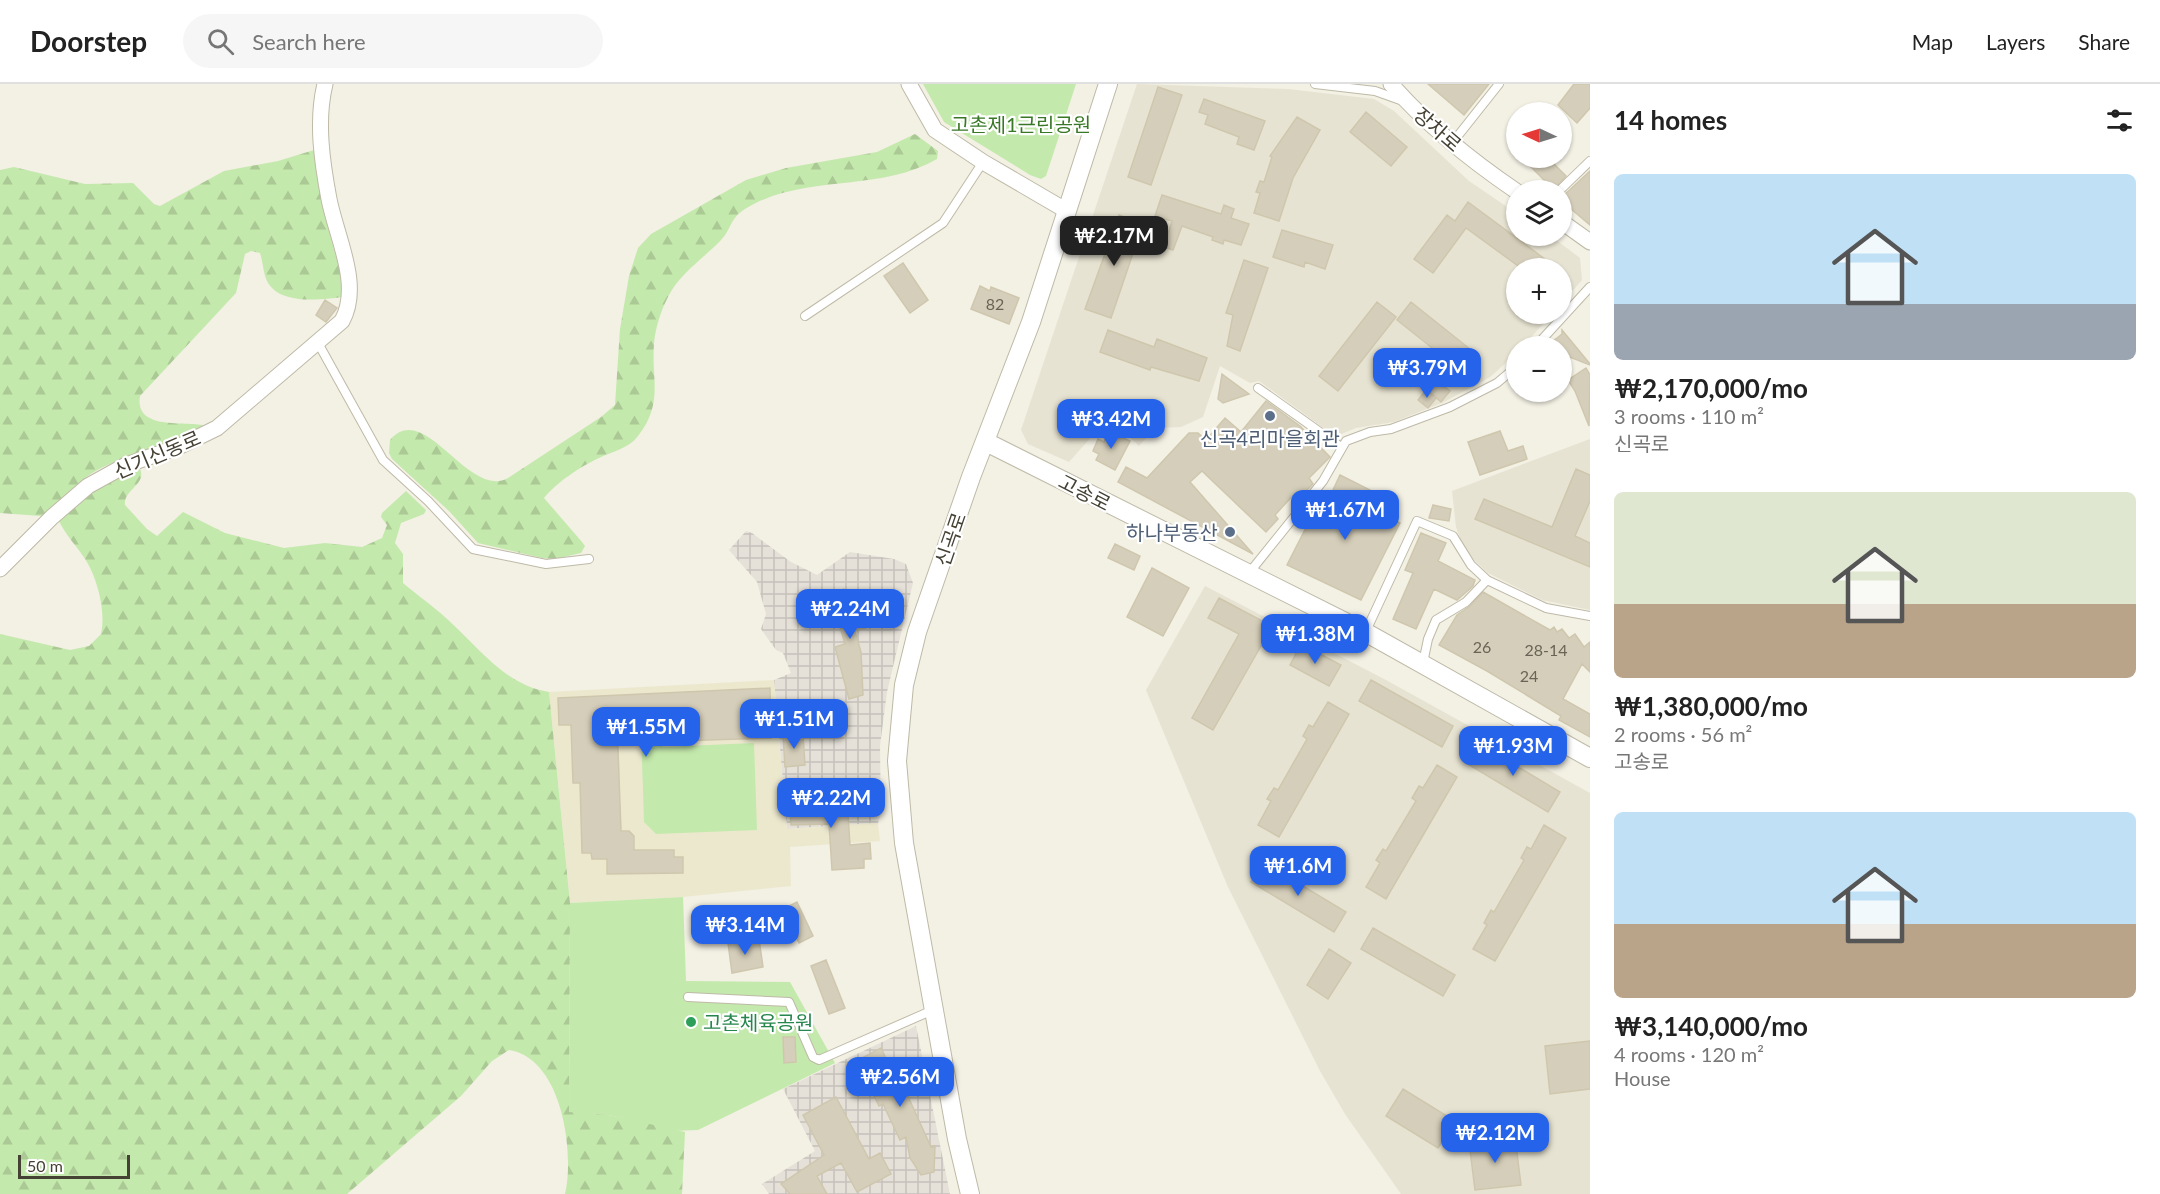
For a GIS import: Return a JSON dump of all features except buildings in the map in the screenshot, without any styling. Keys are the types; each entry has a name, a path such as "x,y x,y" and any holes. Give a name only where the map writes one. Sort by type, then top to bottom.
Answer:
{"street":[{"name":"신기신동로","path":"0,569 58,511 88,486 126,465 178,447 217,428 342,321 349,304 347,276 329,200 320,132 325,84"},
{"path":"909,84 935,130 983,162 1067,210"},
{"name":"신곡로","path":"970,1194 957,1139 933,1010 899,804 897,761 899,720 904,684 917,632 1031,322 1108,84"},
{"path":"1391,84 1407,102"},
{"name":"장차로","path":"1407,102 1506,183"},
{"path":"1572,229 1590,242"},
{"name":"고송로","path":"986,442 1365,632 1590,758"}],"lane":[{"name":"장차로","path":"1315,84 1375,91 1407,102"},
{"path":"1453,142 1498,84"},
{"path":"1570,180 1590,161"},
{"path":"805,316 943,223 983,162"},
{"path":"1545,336 1590,287"},
{"path":"318,343 383,460 428,501 473,549 546,564 589,559"},
{"path":"1248,574 1323,480 1341,447 1354,436 1412,422 1472,397 1506,375"},
{"path":"1258,388 1341,447"},
{"path":"1365,632 1417,521 1453,536 1471,565 1488,580 1546,608 1590,616"},
{"path":"1423,663 1428,639 1436,620 1466,602 1488,580"},
{"path":"688,997 789,1002 813,1057 819,1060 933,1010"}],"shaded area":[{"path":"1137,84 1288,89 1374,99 1394,111 1469,181 1506,206 1506,246 1564,246 1580,258 1582,280 1572,292 1572,258 1506,258 1506,324 1543,324 1532,336 1506,336 1506,363 1490,377 1444,402 1394,422 1356,428 1341,434 1329,432 1259,381 1250,383 1220,366 1203,417 1181,427 1155,428 1139,446 1109,417 1069,462 1028,444 1021,430"},
{"path":"1590,439 1590,610 1542,600 1488,573 1462,544 1456,527 1452,491"},
{"path":"746,531 791,562 817,575 850,552 894,559 906,564 913,583 887,692 880,746 881,813 878,823 787,829 774,680 791,673 783,653 776,650 761,629 766,614 757,582 729,550"},
{"path":"1205,586 1386,680 1590,793 1590,1194 1401,1194 1345,1114 1320,1071 1228,887 1146,690"},
{"path":"774,680 787,829 878,823 880,841 790,847 791,886 683,897 570,903 549,692"},
{"path":"916,1026 950,1194 769,1194 762,1184 815,1151 783,1089"}],"green space":[{"name":"고촌제1근린공원","path":"923,84 1076,84 1046,176 1041,179 1030,175 944,122"},
{"path":"915,134 938,151 937,159 891,176 791,191 768,198 745,209 733,220 721,240 673,288 665,302 657,326 654,344 654,401 646,424 630,444 577,470 544,498 585,546 581,553 555,559 542,558 478,543 449,511 392,459 389,453 390,440 403,431 418,432 432,440 478,476 493,481 508,478 601,417 615,405 620,329 629,276 638,248 651,234 746,180 786,168 877,152"},
{"path":"314,150 329,231 340,271 342,297 312,300 281,294 267,281 260,253 251,251 245,254 236,293 140,396 140,407 145,415 153,420 206,426 99,469 83,479 41,516 0,513 0,170 14,167 85,184 133,183 154,204 160,206 224,171 278,161"},
{"path":"139,467 141,478 125,499 125,505 147,529 157,536 183,512 225,533 284,548 325,543 362,547 382,538 387,525 381,517 382,513 406,491 426,510 424,514 401,523 395,543 403,554 403,583 458,629 505,673 519,682 549,692 570,903 569,1112 609,1115 685,1132 682,1194 565,1194 568,1176 566,1132 553,1088 542,1070 527,1057 509,1050 492,1061 461,1096 347,1194 0,1194 0,634 70,650 89,646 101,634 102,607 95,578 58,519 95,488"},
{"path":"662,729 663,747 754,743 757,830 656,834 644,822 641,730"},
{"name":"고촌체육공원","path":"683,897 686,981 790,982 835,1063 698,1130 673,1131 609,1115 569,1113 570,903"}],"place":[{"name":"신곡4리마을회관","path":"1270,416"},
{"name":"하나부동산","path":"1230,532"},
{"name":"고촌체육공원","path":"691,1022"}]}
